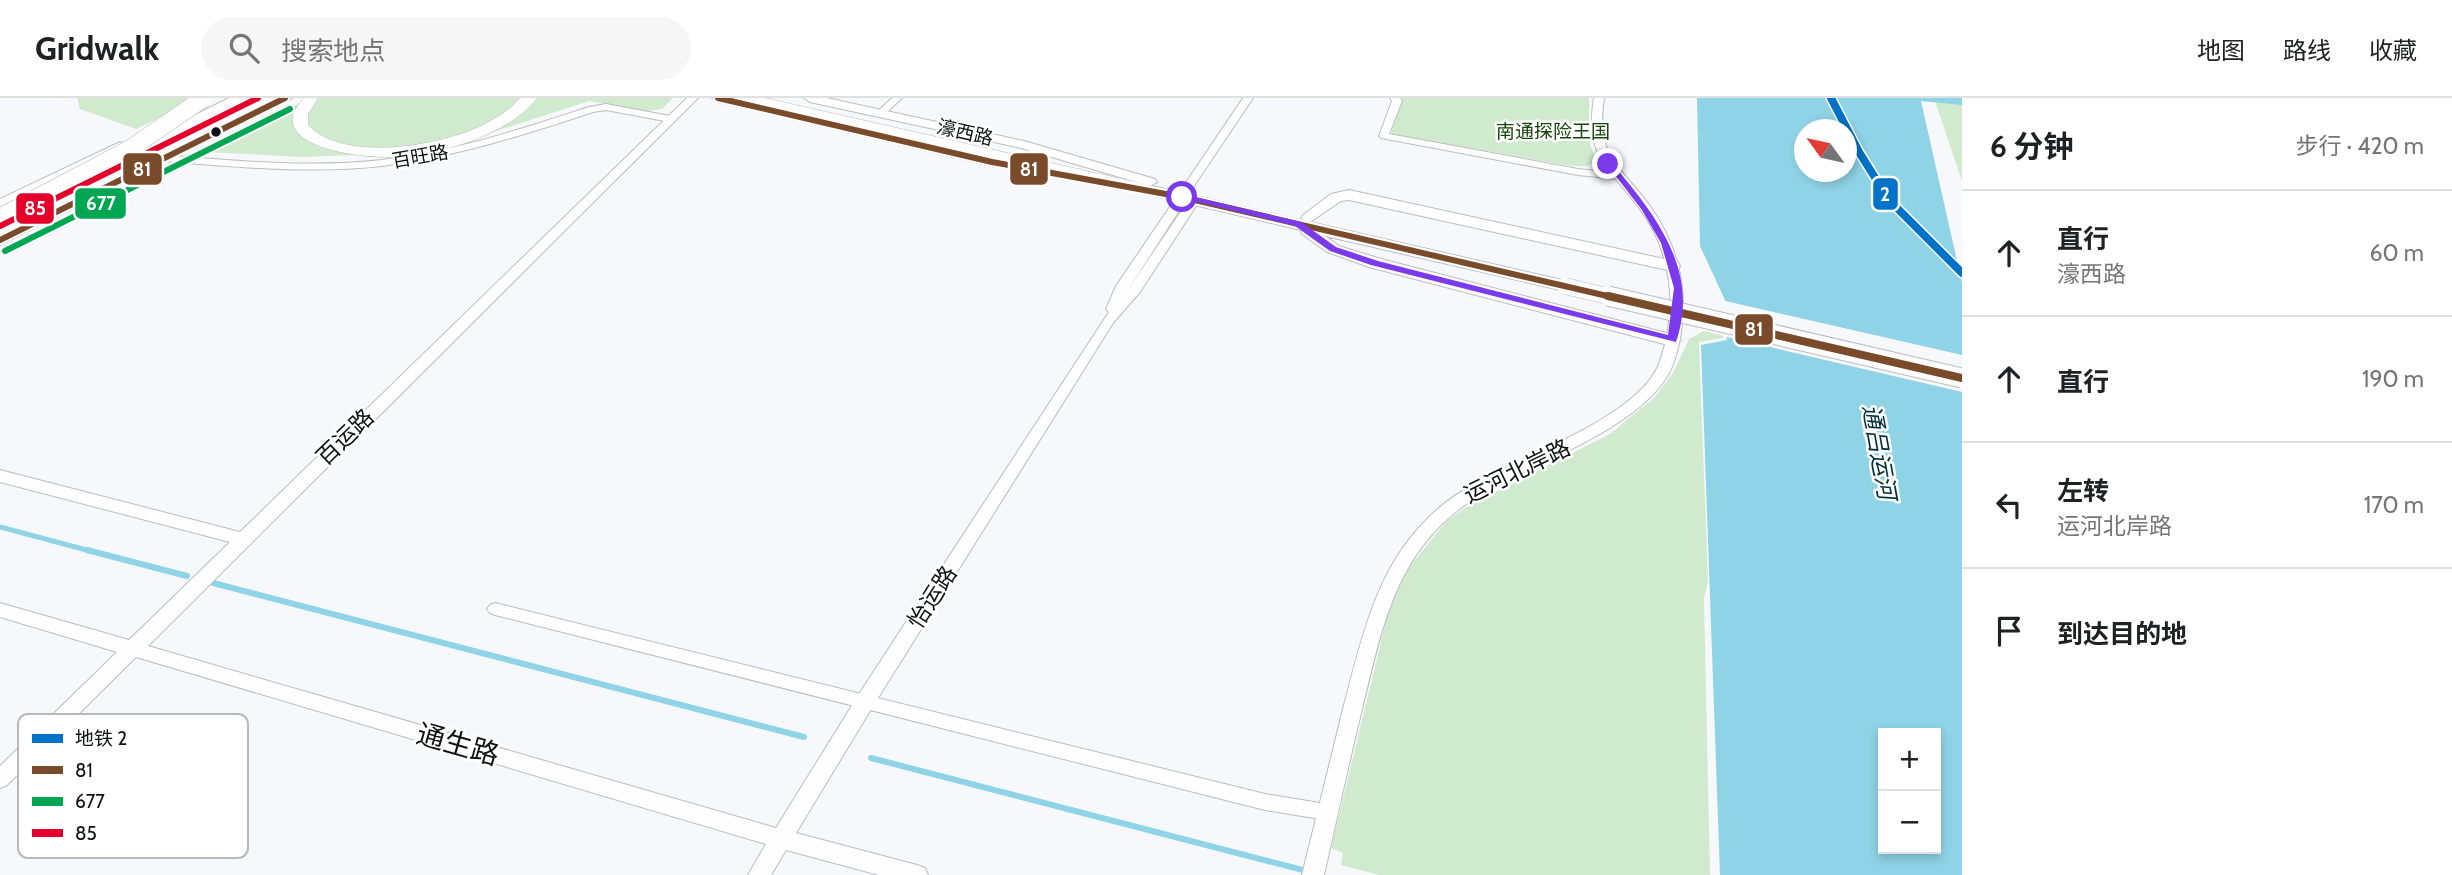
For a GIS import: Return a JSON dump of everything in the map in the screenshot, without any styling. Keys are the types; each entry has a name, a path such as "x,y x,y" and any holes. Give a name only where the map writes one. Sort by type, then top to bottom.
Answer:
{"highway":[{"path":"0,218 146,138 204,98"},
{"path":"0,218 253,98"},
{"path":"0,233 273,98"},
{"path":"311,98 301,111 300,117 302,127 309,136 329,146 368,152 418,149 461,138 506,118 530,98"},
{"path":"746,98 838,115 1147,185"},
{"path":"780,98 838,115"}],"main road":[{"path":"0,218 240,98"},
{"path":"0,240 285,98"},
{"name":"濠西路","path":"718,98 992,162 1147,185"},
{"name":"濠西路","path":"810,98 1024,145 1187,196 1567,282"},
{"path":"1672,266 1349,195 1336,197 1303,221 1333,249 1374,263 1672,340"},
{"path":"1567,282 1962,368"},
{"path":"1567,282 1962,377"}],"street":[{"path":"0,203 217,98"},
{"name":"百运路","path":"65,714 693,98"},
{"path":"881,113 897,98"},
{"path":"1187,196 1248,98"},
{"path":"1395,98 1384,136 1578,172 1617,176"},
{"name":"运河北岸路","path":"1313,875 1326,812 1379,609 1399,564 1424,532 1456,501 1567,447 1622,415 1662,373 1672,340 1678,288 1665,243 1645,209 1608,164 1597,139 1599,98"},
{"name":"百旺路","path":"164,158 302,167 346,166 472,146 592,108 606,107 670,119"},
{"name":"怡运路","path":"759,875 866,700 1108,321 1135,289 1187,196"},
{"path":"0,476 242,538"},
{"path":"495,609 1265,802 1326,812"},
{"name":"通生路","path":"0,610 782,839 918,875"},
{"name":"百运路","path":"0,779 18,761"}],"green space":[{"path":"77,98 202,98 136,129 80,109"},
{"path":"310,98 673,98 662,109 648,111 589,101 490,133 378,154 302,157 208,152 208,148 215,144"},
{"name":"南通探险王国","path":"1401,98 1589,98 1589,141 1596,160 1588,166 1571,166 1391,134"},
{"path":"1934,98 1962,98 1962,181"},
{"path":"1704,331 1723,336 1699,342 1708,581 1704,599 1710,875 1379,875 1341,865 1343,853 1331,848 1389,609 1410,566 1446,522 1468,506 1610,434 1654,398 1673,373 1689,339"}],"water":[{"name":"通吕运河","path":"1697,98 1962,98 1962,105 1921,101 1962,283 1962,875 1720,875 1701,345 1727,340 1725,300 1700,246"}],"pier":[{"path":"1721,300 1962,355 1962,392 1723,336"}],"waterway":[{"path":"0,527 94,552"},
{"path":"87,550 187,576"},
{"path":"213,583 804,737"},
{"path":"871,758 1322,875"}],"metro line":[{"name":"2","path":"1831,98 1859,152 1889,200 1962,273"}],"transit line":[{"name":"85","path":"0,226 258,98"},
{"name":"81","path":"0,240 285,98"},
{"name":"81","path":"718,98 992,162 1182,197 1962,378"},
{"name":"677","path":"5,251 290,109"}],"route":[{"path":"1182,197 1298,224 1333,249 1374,263 1672,340 1678,288 1665,243 1645,209 1608,164"}]}
